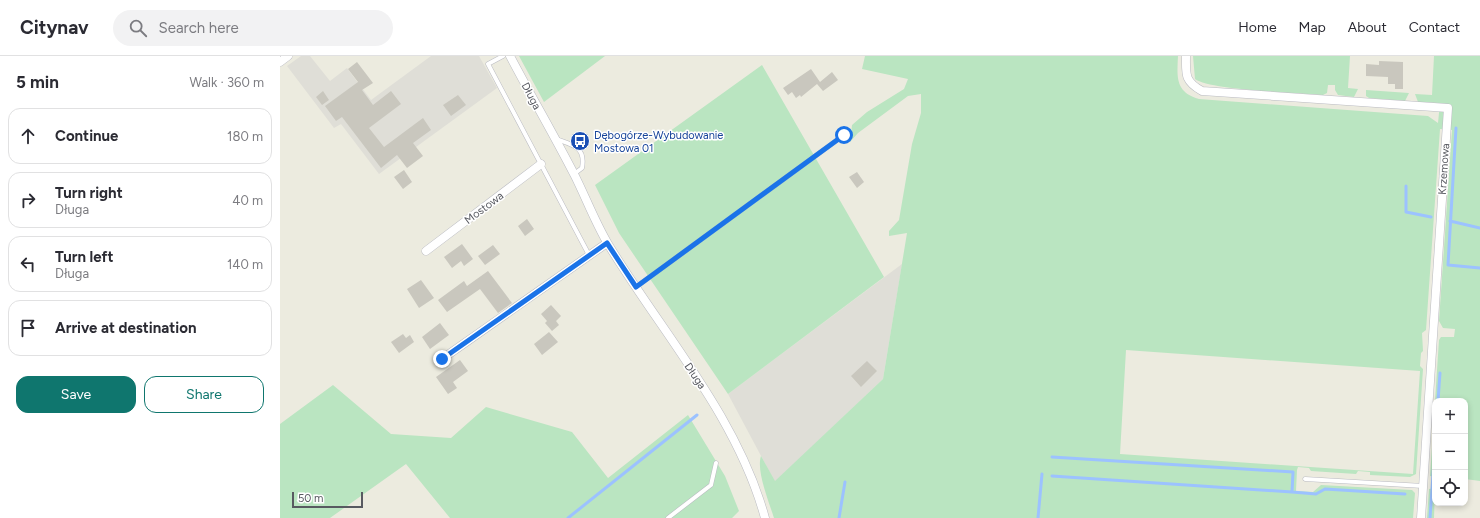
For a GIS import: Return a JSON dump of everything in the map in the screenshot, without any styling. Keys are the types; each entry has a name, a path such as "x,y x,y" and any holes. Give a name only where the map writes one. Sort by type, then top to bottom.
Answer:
{"street":[{"path":"280,62 288,56"},
{"name":"Długa","path":"510,56 553,138 574,174 607,243 710,398 734,440 751,474 766,518"},
{"name":"Krzemowa","path":"1186,56 1186,76 1189,82 1202,91 1448,108 1421,518"},
{"name":"Mostowa","path":"426,251 541,164"},
{"path":"442,359 607,243"}],"lane":[{"path":"503,56 488,64 589,256"},
{"path":"636,287 844,135"},
{"path":"553,138 576,146 582,154 582,168 574,174"},
{"path":"668,518 710,485 716,463"},
{"path":"1305,479 1423,486"}],"shaded area":[{"path":"301,56 310,56 330,81 347,68 371,100 431,56 479,56 497,88 379,174 341,124 334,128 287,66"},
{"path":"902,264 883,379 775,482 728,394"}],"green space":[{"path":"519,56 605,56 544,102"},
{"path":"865,56 1178,56 1177,71 1179,83 1185,92 1199,99 1428,116 1438,123 1440,103 1418,102 1415,94 1432,95 1434,56 1480,56 1480,481 1468,479 1468,398 1435,398 1439,340 1441,337 1454,337 1455,329 1443,328 1439,321 1452,130 1440,129 1426,330 1422,333 1423,351 1421,353 1420,366 1423,369 1416,474 1410,477 1370,475 1370,472 1358,471 1356,474 1311,471 1309,468 1298,467 1297,470 1296,491 1313,492 1321,485 1412,490 1415,493 1413,518 774,518 766,495 760,470 761,456 775,481 883,379 907,233 889,236 889,231 899,220 912,144 921,113 921,94 908,96 858,133 850,142 852,125 867,112 904,89 908,79 862,69","holes":["1126,350 1420,371 1413,474 1120,454"]},
{"path":"1193,56 1350,56 1348,88 1358,89 1354,97 1338,95 1335,90 1335,85 1328,85 1327,93 1323,95 1218,86 1204,83 1195,79"},
{"path":"762,65 884,277 728,394 619,233 595,185"},
{"path":"1366,90 1409,93 1405,101 1369,98 1366,96"},
{"path":"333,385 391,434 451,438 486,407 572,432 608,478 688,415 725,476 739,511 732,518 450,518 406,464 330,518 280,518 280,424"},
{"path":"1432,447 1432,476 1430,476"},
{"path":"1432,488 1432,506 1434,506 1434,518 1427,518 1429,489"}],"building":[{"path":"1379,61 1403,62 1403,89 1395,89 1395,84 1388,84 1388,77 1366,76 1366,64 1379,65"},
{"path":"357,62 373,83 362,90 373,105 391,91 401,104 369,128 384,147 423,118 431,130 413,143 423,156 407,168 397,155 381,168 342,117 336,121 325,106 358,82 348,69"},
{"path":"811,69 820,82 832,72 838,80 823,91 817,84 801,97 800,95 796,98 792,92 788,95 783,88"},
{"path":"323,91 329,100 322,105 316,97"},
{"path":"458,95 466,105 451,116 443,105"},
{"path":"404,170 412,182 403,189 394,177"},
{"path":"857,172 864,182 857,188 849,177"},
{"path":"527,219 534,229 525,236 518,226"},
{"path":"462,244 473,259 464,266 461,261 452,268 444,257"},
{"path":"493,245 500,254 485,265 478,256"},
{"path":"488,271 512,303 498,313 480,289 447,312 438,300 464,281 467,286"},
{"path":"421,280 434,298 419,308 407,289"},
{"path":"551,305 561,316 556,321 559,325 552,331 545,323 547,321 541,314"},
{"path":"440,323 449,335 430,349 422,337"},
{"path":"549,332 558,342 542,355 534,344"},
{"path":"403,334 406,338 410,335 414,342 399,353 391,342"},
{"path":"460,360 468,371 453,382 457,388 448,394 436,377"},
{"path":"867,361 877,371 861,387 851,376"}],"waterway":[{"path":"1456,128 1448,265 1480,268"},
{"path":"1406,186 1406,212 1431,217"},
{"path":"1450,221 1480,228"},
{"path":"1438,398 1440,373"},
{"path":"568,518 697,415"},
{"path":"1052,457 1293,472 1292,492 1316,494 1325,489 1405,494"},
{"path":"1430,518 1433,470"},
{"path":"1038,518 1042,474"},
{"path":"1052,476 1292,492"},
{"path":"839,518 845,482"}],"place":[{"name":"Dębogórze-Wybudowanie Mostowa 01","path":"580,141"}],"route":[{"path":"442,359 607,243 636,287 844,135"}]}
